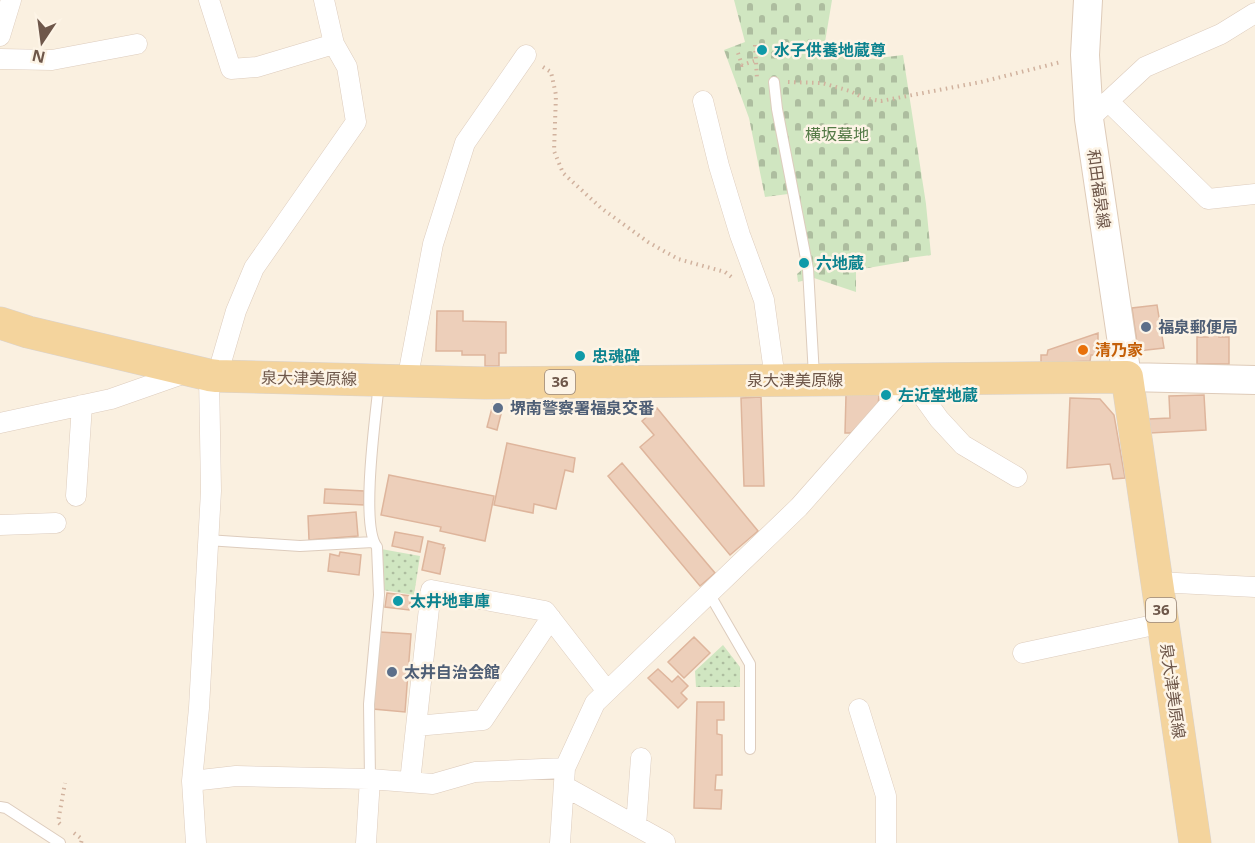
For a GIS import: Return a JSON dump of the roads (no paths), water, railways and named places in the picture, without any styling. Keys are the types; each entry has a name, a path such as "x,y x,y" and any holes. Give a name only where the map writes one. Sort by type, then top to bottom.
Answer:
{"main road":[{"name":"和田福泉線","path":"1088,0 1085,55 1098,110 1126,377"},
{"name":"泉大津美原線","path":"0,323 28,332 206,374 485,383 1126,377 1195,843"},
{"path":"1126,377 1255,380"}],"street":[{"path":"0,36 11,0"},
{"path":"209,0 231,69 257,67 334,44"},
{"path":"196,843 192,781 199,708 211,491 206,374 254,268 356,122 347,67 334,44 324,0"},
{"path":"1255,13 1221,34 1145,67 1098,110 1208,199 1255,194"},
{"path":"0,60 52,60 137,44"},
{"path":"393,380 465,143 526,55"},
{"path":"703,100 719,166 740,235 764,300 775,379"},
{"path":"0,423 111,399 206,374"},
{"path":"561,843 565,777 595,703 799,507 911,380 939,418 963,445 1017,477"},
{"path":"76,496 82,405"},
{"path":"0,529 56,523"},
{"path":"1157,582 1255,587"},
{"path":"410,782 431,590 545,611 607,691"},
{"path":"416,726 483,720 551,618"},
{"path":"1023,652 1163,623"},
{"path":"859,709 886,796 886,843"},
{"path":"636,826 640,758"},
{"path":"192,781 236,776 370,779 433,784 475,772 565,777 636,826 664,842"},
{"path":"366,843 370,779"}],"lane":[{"path":"774,82 777,109 808,269 814,380"},
{"path":"370,779 369,704 379,595 377,547 373,542 370,525 371,467 393,380"},
{"path":"207,540 300,546 373,542"},
{"path":"710,595 750,664 750,749"},
{"path":"0,807 6,808 60,843"}],"place":[{"name":"水子供養地蔵尊","path":"762,50"},
{"name":"六地蔵","path":"804,263"},
{"name":"福泉郵便局","path":"1146,327"},
{"name":"清乃家","path":"1083,350"},
{"name":"忠魂碑","path":"580,356"},
{"name":"左近堂地蔵","path":"886,395"},
{"name":"堺南警察署福泉交番","path":"498,408"},
{"name":"太井地車庫","path":"398,601"},
{"name":"太井自治会館","path":"392,672"}],"park label":[{"name":"横坂墓地","path":"837,134"}]}
